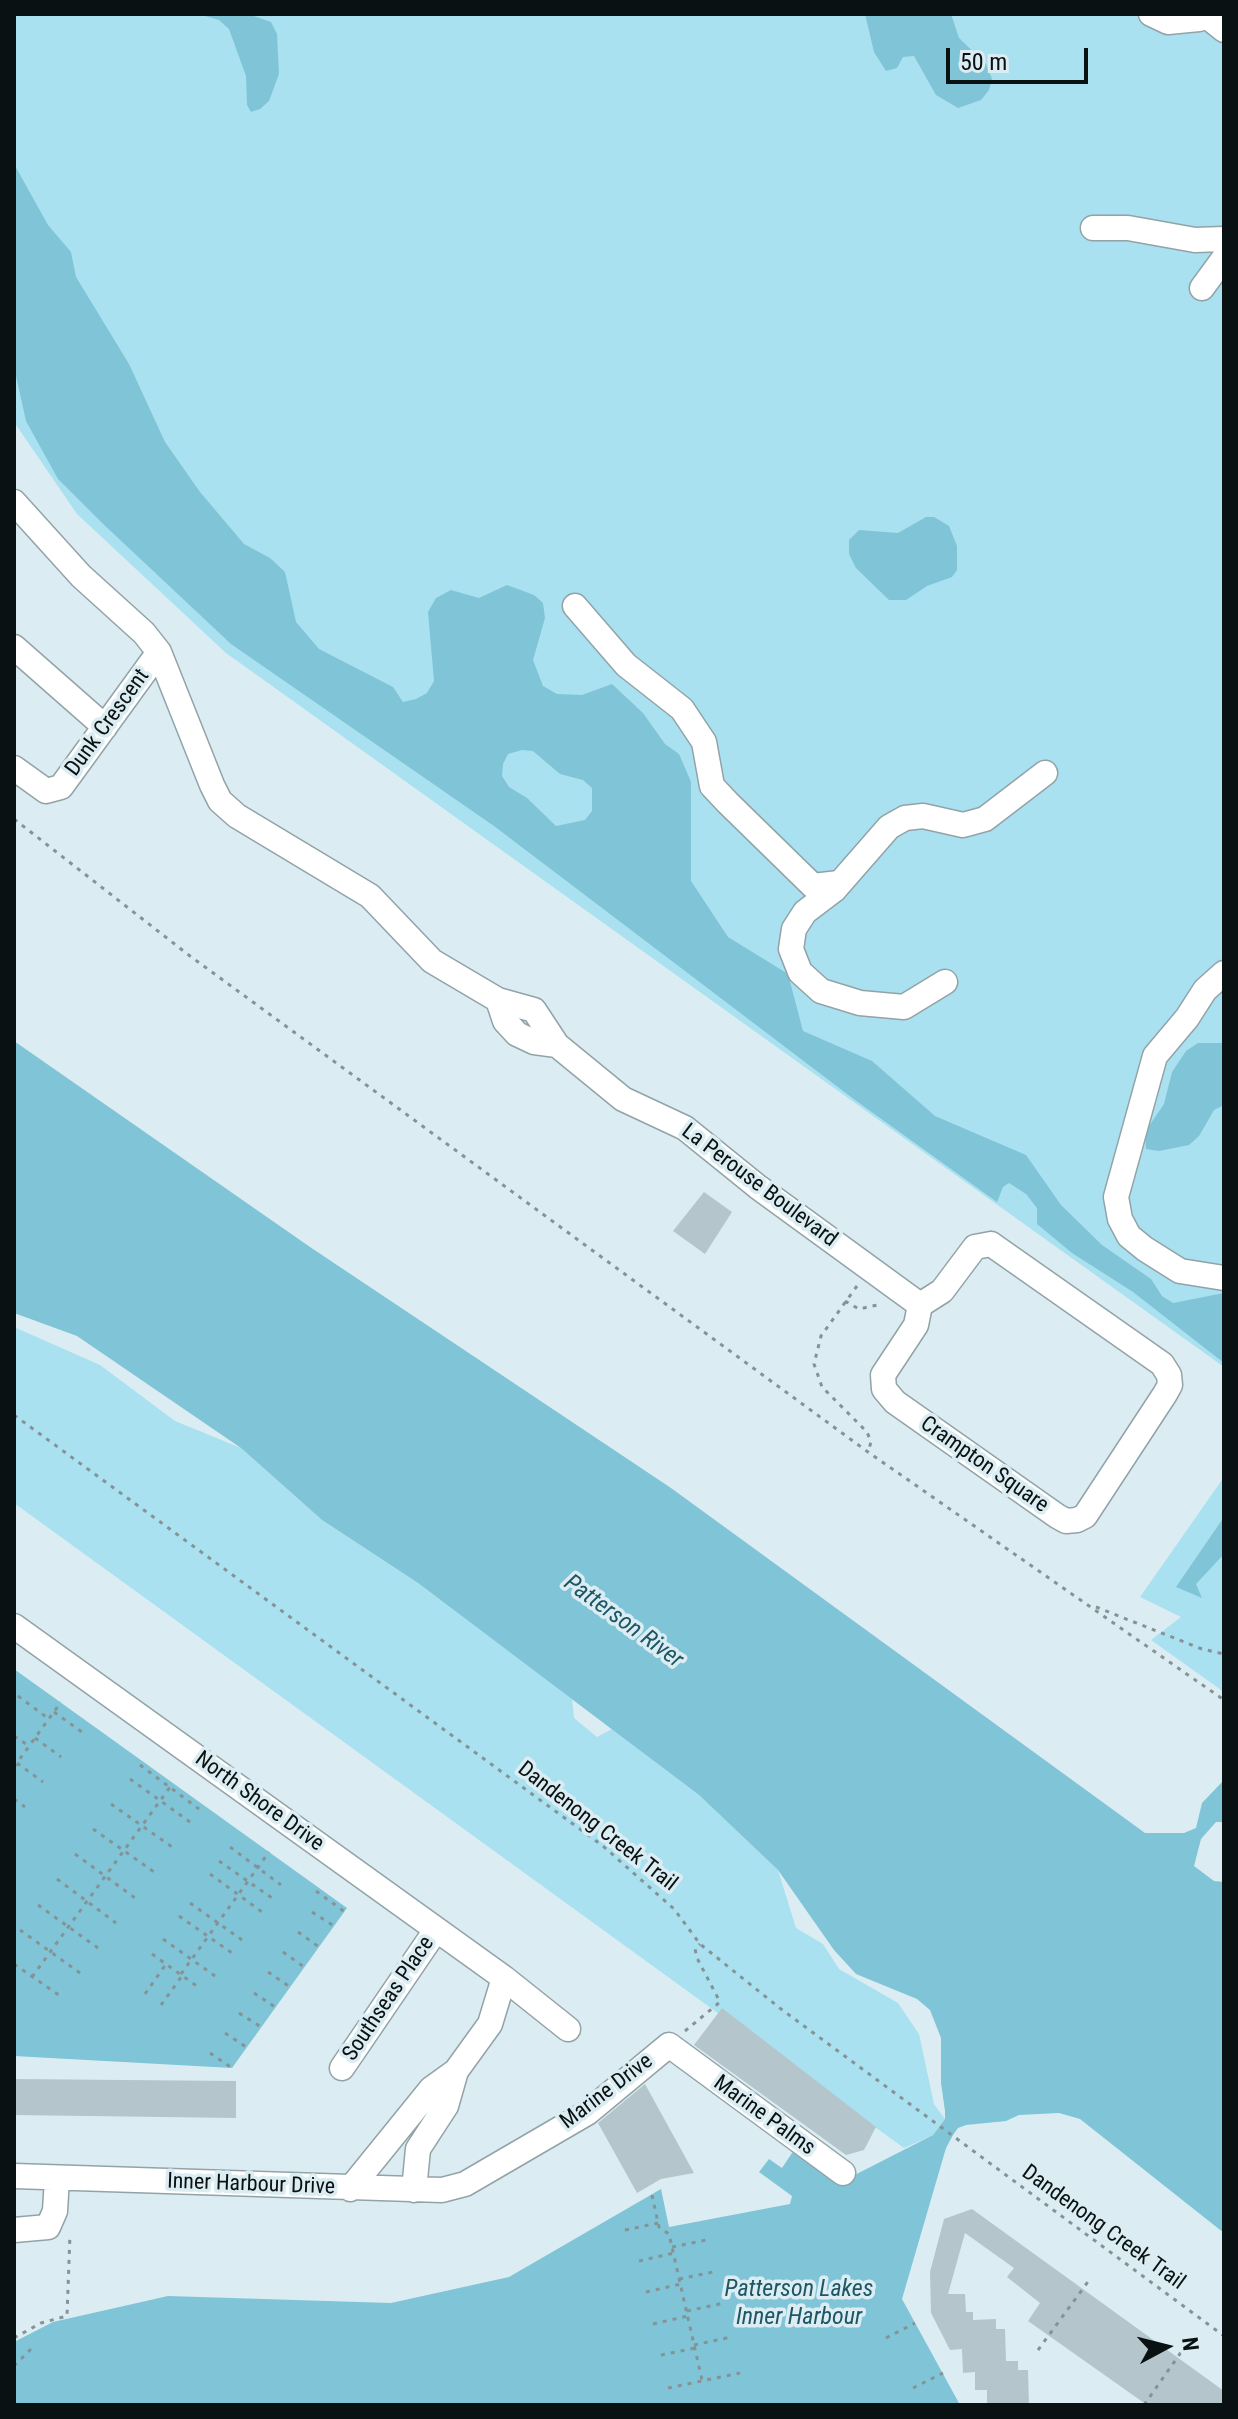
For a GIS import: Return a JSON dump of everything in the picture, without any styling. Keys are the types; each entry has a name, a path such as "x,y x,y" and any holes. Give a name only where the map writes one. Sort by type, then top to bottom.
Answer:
{"street":[{"path":"1151,14 1168,22 1201,17 1224,30"},
{"path":"1093,228 1128,228 1195,240 1224,239"},
{"path":"1202,288 1224,258"},
{"name":"La Perouse Boulevard","path":"14,502 81,576 144,633 159,652 220,801 237,816 370,896 432,961 498,1000 505,1021 517,1034 534,1042 557,1045 625,1101 691,1133 758,1187 920,1305"},
{"path":"575,606 626,665 682,709 704,742 712,786 728,803 813,886 839,883"},
{"path":"14,647 105,727"},
{"name":"Dunk Crescent","path":"14,768 38,788 55,792 159,652"},
{"path":"945,982 904,1007 860,1003 821,991 800,972 791,949 794,929 805,912 839,883 877,838 905,818 923,816 963,825 985,819 1045,773"},
{"path":"1224,973 1205,990 1187,1018 1155,1056 1116,1197 1125,1228 1145,1249 1180,1271 1224,1278"},
{"name":"Crampton Square","path":"991,1244 1165,1368 1170,1381 1167,1391 1083,1518 1060,1519 888,1396 883,1375 916,1325 920,1305 942,1291 975,1247 991,1244"},
{"name":"North Shore Drive","path":"14,1626 504,1978 568,2029"},
{"name":"Southseas Place","path":"342,2068 436,1930"},
{"path":"350,2189 431,2089 456,2071 490,2024 504,1978"},
{"name":"Marine Drive","path":"485,2173 587,2113 621,2081 677,2051"},
{"name":"Marine Palms","path":"677,2051 843,2173"},
{"path":"414,2190 418,2149 446,2106 456,2071"},
{"name":"Inner Harbour Drive","path":"14,2176 414,2190 453,2187 485,2173"},
{"path":"14,2230 48,2227 55,2211 57,2178"}],"path":[{"path":"14,819 190,956 868,1452 1092,1605 1224,1700"},
{"path":"868,1452 871,1442 867,1432 822,1387 814,1364 821,1336 871,1269"},
{"path":"845,1301 859,1309 870,1308 891,1301 898,1289"},
{"name":"Dandenong Creek Trail","path":"14,1415 603,1846 674,1909 700,1944 781,2009 1224,2336"},
{"path":"1092,1605 1202,1649 1224,1654"},
{"path":"18,1696 49,1719"},
{"path":"43,1782 15,1765 61,1702"},
{"path":"54,1712 82,1732"},
{"path":"14,1736 29,1746"},
{"path":"35,1738 61,1757"},
{"path":"140,1765 171,1785 199,1809"},
{"path":"130,1779 190,1822"},
{"path":"32,1977 171,1785"},
{"path":"14,1799 25,1807"},
{"path":"111,1804 172,1847"},
{"path":"93,1829 154,1872"},
{"path":"230,1847 281,1885"},
{"path":"161,2005 269,1852"},
{"path":"75,1854 135,1898"},
{"path":"219,1861 272,1898"},
{"path":"210,1874 262,1912"},
{"path":"57,1879 116,1923"},
{"path":"316,1891 345,1912"},
{"path":"190,1903 242,1940"},
{"path":"38,1905 98,1948"},
{"path":"312,1912 334,1926"},
{"path":"179,1916 232,1953"},
{"path":"20,1930 80,1973"},
{"path":"298,1932 319,1947"},
{"path":"163,1939 215,1976"},
{"path":"677,2051 720,2002 697,1958 695,1949 700,1944"},
{"path":"283,1952 304,1967"},
{"path":"152,1954 198,1987"},
{"path":"14,1964 63,1998"},
{"path":"145,1994 166,1964"},
{"path":"268,1972 290,1987"},
{"path":"254,1993 275,2007"},
{"path":"239,2013 261,2027"},
{"path":"225,2033 246,2047"},
{"path":"210,2053 232,2068"},
{"path":"652,2195 658,2223 669,2234 702,2380"},
{"path":"625,2230 658,2223"},
{"path":"14,2338 41,2323 67,2316 71,2224"},
{"path":"672,2247 706,2240"},
{"path":"639,2261 674,2253"},
{"path":"646,2292 713,2272"},
{"path":"1038,2350 1090,2279"},
{"path":"653,2324 724,2303"},
{"path":"886,2338 915,2323"},
{"path":"661,2355 731,2337"},
{"path":"1144,2405 1184,2348"},
{"path":"14,2366 31,2349"},
{"path":"668,2388 740,2373"},
{"path":"913,2388 943,2373"}],"shaded area":[{"path":"14,14 1224,14 1224,1367 226,653 77,514 14,422"},
{"path":"14,1327 100,1365 175,1421 241,1448 322,1520 418,1583 572,1699 574,1718 597,1737 612,1729 699,1795 778,1870 796,1928 823,1944 839,1969 898,2003 919,2034 934,2104 945,2119 933,2135 904,2148 14,1503"},
{"path":"1224,1477 1224,1692 1151,1640 1181,1617 1140,1597"}],"water":[{"path":"198,14 248,14 271,22 277,34 279,74 269,101 260,109 251,112 247,105 246,76 229,29 219,20"},
{"path":"865,14 951,14 959,38 986,64 992,79 989,90 981,100 958,108 936,95 914,56 903,57 897,68 886,71 874,52"},
{"path":"14,164 48,225 71,252 76,277 129,364 165,442 200,492 244,544 270,558 285,572 296,622 319,649 393,687 403,702 416,699 427,693 434,681 428,612 436,598 451,590 479,598 507,585 534,595 543,603 545,618 533,660 543,686 557,694 582,695 612,684 643,713 665,744 679,754 691,782 691,881 728,937 788,974 803,1031 872,1061 935,1116 1026,1155 1061,1205 1102,1245 1151,1279 1162,1296 1173,1303 1224,1293 1224,1363 1133,1292 1072,1253 1037,1224 1037,1208 1026,1194 1009,1183 1003,1187 997,1202 855,1100 494,826 231,644 58,479 26,421 14,367","holes":["533,751 560,774 583,780 592,788 592,811 585,820 556,826 527,798 509,787 502,776 508,754"]},
{"path":"926,517 934,517 949,526 957,546 957,570 952,577 927,586 906,600 889,600 856,568 849,554 849,540 859,530 898,533"},
{"path":"14,1041 310,1247 671,1488 1145,1833 1184,1833 1196,1828 1202,1803 1224,1780 1224,1822 1216,1822 1201,1839 1194,1866 1214,1881 1224,1882 1224,2233 1080,2119 1059,2113 1019,2115 1006,2121 966,2125 958,2128 953,2135 946,2148 902,2299 960,2405 14,2405 14,2342 53,2322 168,2296 391,2303 509,2277 661,2189 669,2227 790,2204 792,2196 759,2172 769,2159 782,2168 794,2150 839,2183 933,2135 945,2119 945,2111 941,2083 941,2038 930,2010 917,1999 856,1974 834,1950 778,1870 699,1795 418,1583 322,1520 241,1448 77,1336 14,1313"},
{"path":"1198,1043 1224,1043 1224,1105 1214,1110 1199,1136 1189,1145 1159,1151 1146,1149 1145,1132 1164,1104 1172,1072 1186,1051"},
{"path":"1224,1517 1224,1554 1196,1584 1202,1598 1176,1587"},
{"path":"14,1669 347,1908 232,2068 14,2056"}],"building":[{"path":"704,1192 732,1212 705,1254 673,1231"},
{"path":"722,2008 876,2127 864,2150 846,2155 694,2045"},
{"path":"14,2079 236,2081 236,2118 14,2115"},
{"path":"645,2084 694,2173 661,2179 637,2193 598,2123"},
{"path":"972,2209 1224,2391 1224,2405 1147,2405 1028,2321 1040,2303 1007,2277 1014,2268 965,2233 948,2294 965,2294 966,2312 973,2312 973,2320 996,2319 996,2329 1005,2329 1006,2361 1018,2361 1018,2370 1028,2370 1029,2405 987,2405 987,2390 975,2390 975,2372 963,2373 962,2349 950,2350 931,2313 930,2272 944,2219"}],"water label":[{"name":"Patterson River","path":"623,1622"},
{"name":"Patterson Lakes Inner Harbour","path":"799,2304"}]}
